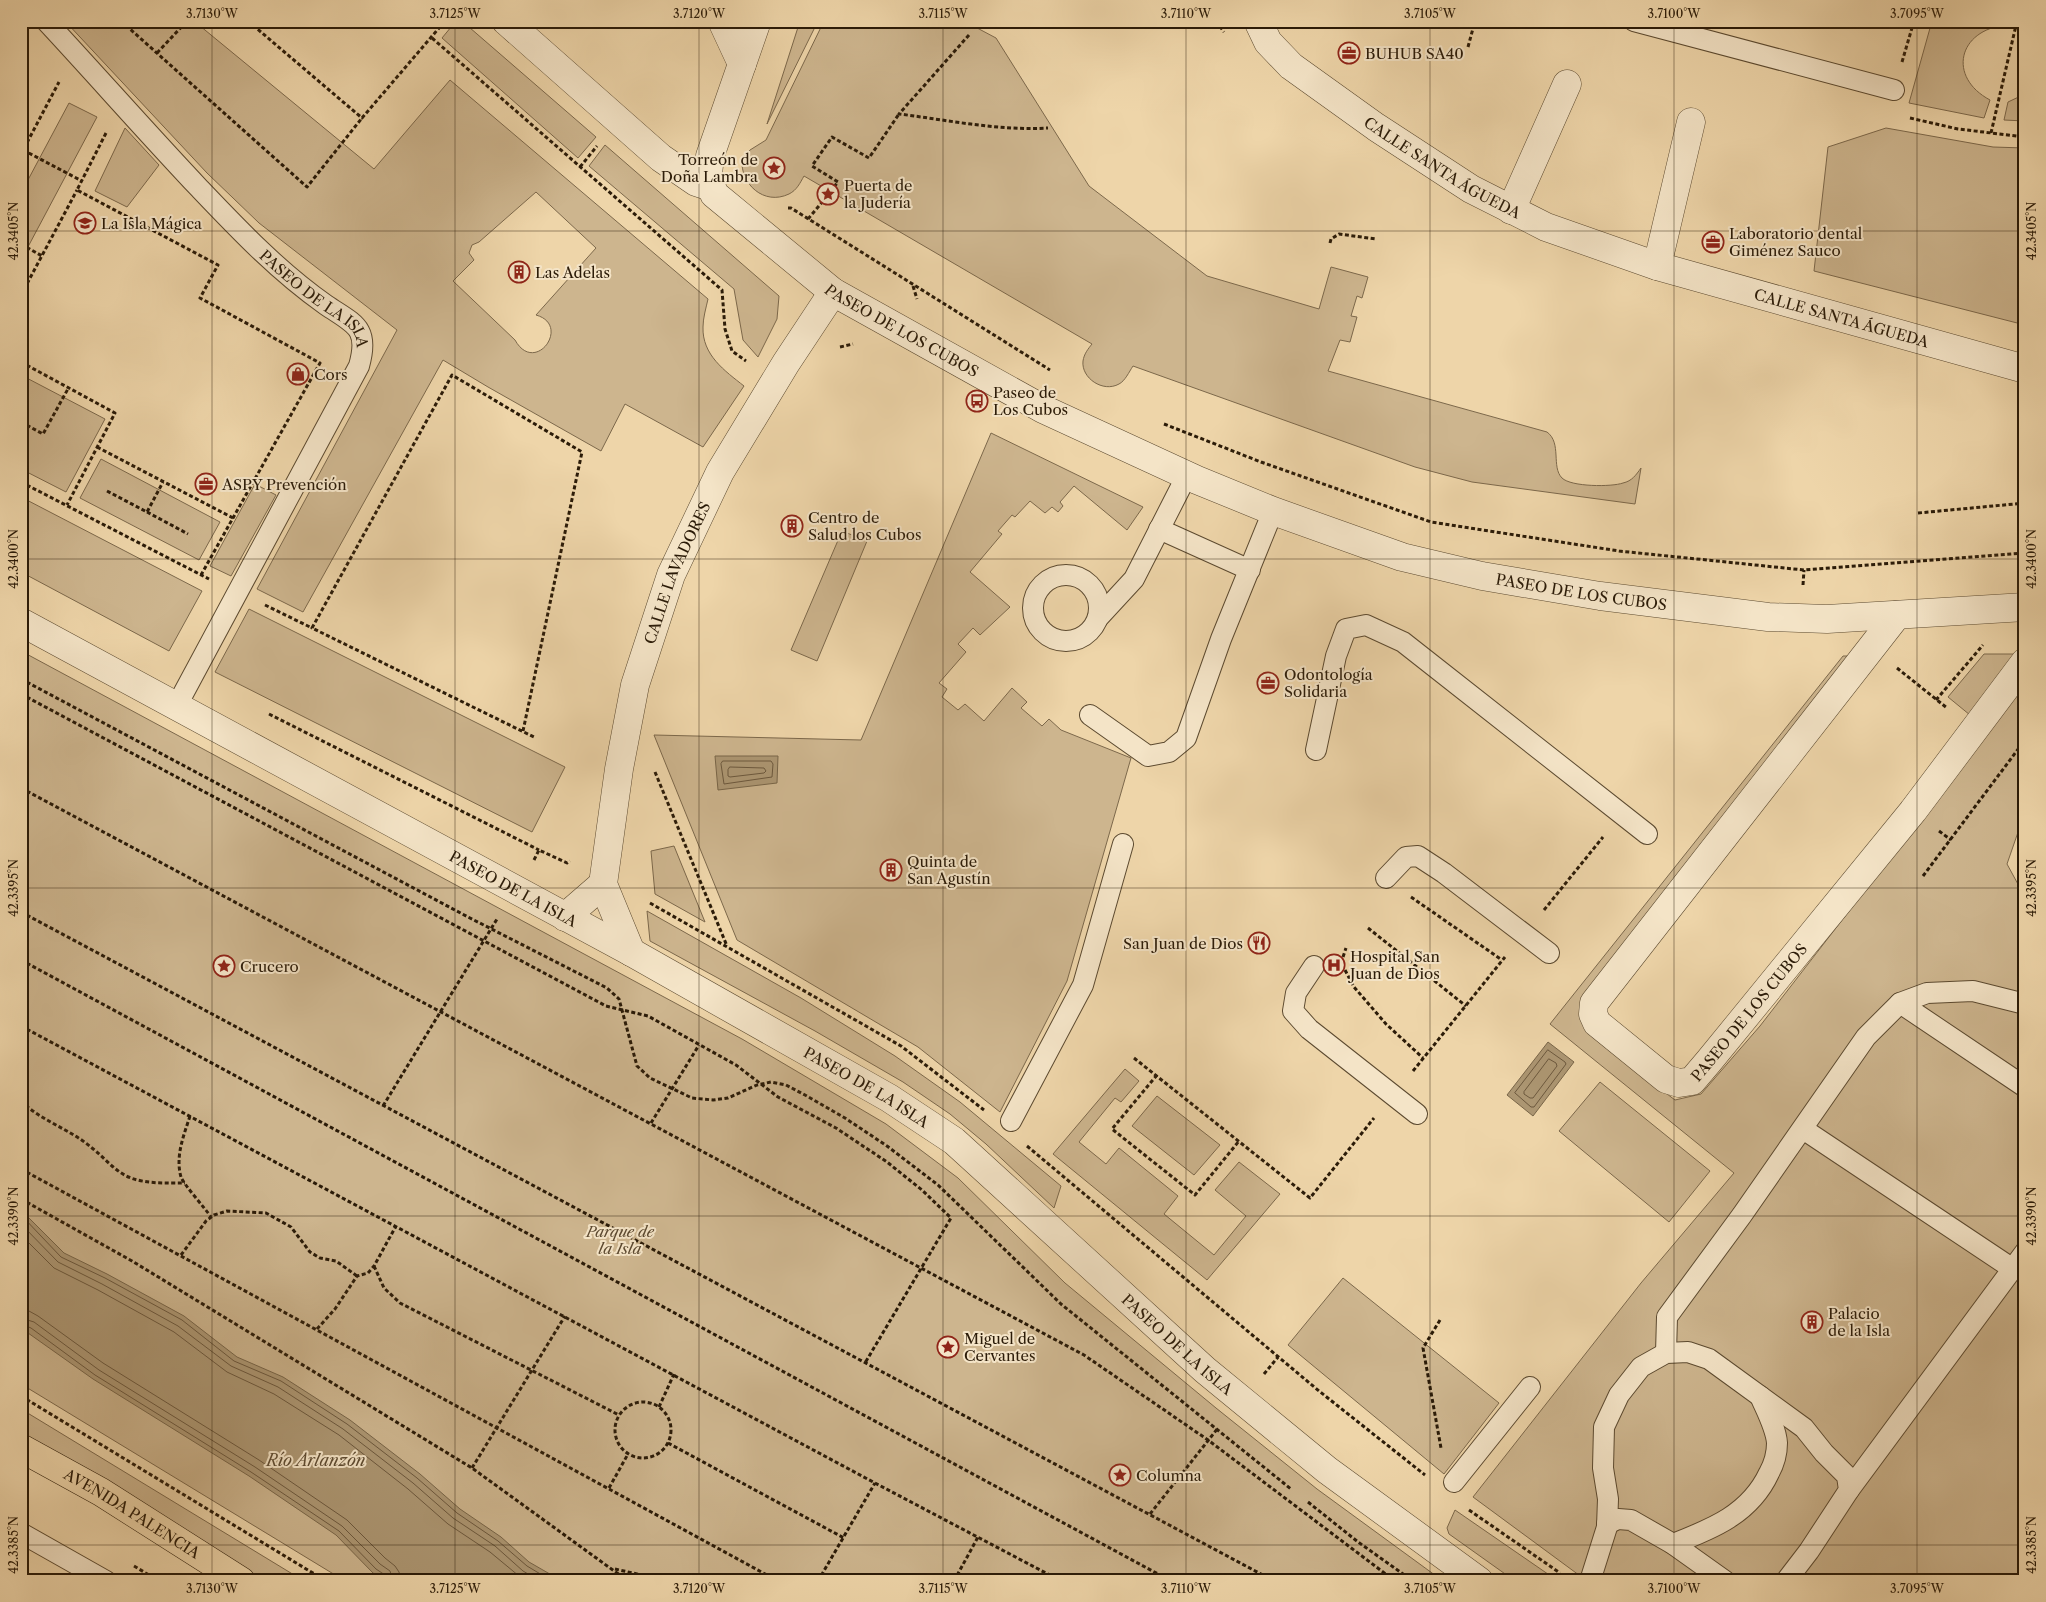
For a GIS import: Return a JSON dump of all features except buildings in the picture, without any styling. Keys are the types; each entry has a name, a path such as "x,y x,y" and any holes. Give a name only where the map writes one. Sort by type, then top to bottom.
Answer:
{"highway":[{"name":"AVENIDA PALENCIA","path":"21,1448 101,1492 241,1581"}],"street":[{"path":"506,21 661,158 696,182 711,187"},
{"path":"722,21 742,64"},
{"path":"711,187 708,174 710,156 757,21"},
{"name":"CALLE SANTA ÁGUEDA","path":"1258,21 1268,42 1291,66 1376,127 1463,184 1546,227 1657,266 2025,369"},
{"path":"1511,210 1567,84"},
{"path":"1657,266 1691,122"},
{"name":"PASEO DE LOS CUBOS","path":"711,187 714,194 833,292 1043,409 1187,475 1274,511 1402,557 1482,576 1591,594 1768,617 1827,619 2025,608"},
{"name":"CALLE LAVADORES","path":"603,884 619,769 634,685 671,575 720,472 786,363 833,292"},
{"name":"PASEO DE LOS CUBOS","path":"1897,615 1594,1003 1593,1014 1597,1023 1666,1079 1680,1083 1692,1081 1907,819 2025,662"},
{"name":"PASEO DE LA ISLA","path":"21,622 631,952 889,1098 954,1140 1205,1370 1327,1470 1479,1581"},
{"path":"565,916 603,884 631,952"}],"lane":[{"name":"PASEO DE LA ISLA","path":"46,21 256,248 306,290 357,327 363,338 363,351 359,366 176,707"},
{"path":"1634,21 1894,90"},
{"path":"1098,618 1134,579 1187,475"},
{"path":"1090,715 1148,756 1169,752 1186,738 1221,639 1274,511"},
{"path":"1159,529 1250,570"},
{"path":"1316,750 1336,656 1346,629 1366,625 1403,642 1647,834"},
{"path":"1011,1121 1083,985 1123,844"},
{"path":"1386,878 1406,857 1418,856 1444,873 1549,953"},
{"path":"1314,966 1296,993 1294,1011 1308,1030 1417,1114"},
{"path":"1666,1353 1667,1317 1742,1215 1866,1037 1900,1003 1927,993 1973,991 2021,1003 2025,1006"},
{"path":"1900,1003 2025,1087"},
{"path":"1803,1129 2013,1269"},
{"path":"1786,1581 1809,1551 1849,1490 2025,1252"},
{"path":"1590,1581 1607,1524 1608,1498 1603,1468 1604,1427 1618,1395 1641,1367 1666,1353 1688,1352 1709,1359 1804,1428 1847,1476 1849,1490"},
{"path":"1454,1482 1530,1387"},
{"path":"1673,1544 1713,1528 1736,1515 1763,1486 1774,1462 1777,1443 1760,1396"},
{"path":"1607,1524 1618,1519 1631,1520 1673,1544 1725,1581"},
{"path":"21,1533 106,1581"}],"path":[{"path":"121,21 307,187 362,118 446,21"},
{"path":"157,53 187,21"},
{"path":"248,21 362,118"},
{"path":"1468,47 1475,21"},
{"path":"1914,21 1887,112 1958,129 2025,137"},
{"path":"1991,133 2017,21"},
{"path":"808,219 838,182 812,166 832,137 870,158 899,114 969,35"},
{"path":"432,38 722,290 725,328 732,351 747,361"},
{"path":"60,81 22,152 82,181"},
{"path":"899,114 1000,128 1026,130 1048,128"},
{"path":"21,295 108,130"},
{"path":"580,167 602,141"},
{"path":"78,190 218,266 200,298 320,363 201,575"},
{"path":"785,208 792,208 1051,371"},
{"path":"1330,243 1339,234 1376,239"},
{"path":"21,244 42,256"},
{"path":"21,362 116,413 67,505"},
{"path":"312,628 452,375 582,452 523,731"},
{"path":"21,422 43,434 69,387"},
{"path":"1163,424 1261,462 1431,522 1618,551 1804,570 2025,553"},
{"path":"98,448 233,518"},
{"path":"21,482 210,580"},
{"path":"147,512 163,482"},
{"path":"107,491 188,534"},
{"path":"1918,513 2025,503"},
{"path":"263,604 534,737"},
{"path":"1936,700 1984,644"},
{"path":"1872,648 1936,700 1976,729"},
{"path":"21,678 607,988 619,999 638,1066 650,1078 692,1098 714,1100 728,1098 760,1084 772,1082 786,1085 805,1094 845,1118 888,1146 938,1184 1062,1304 1298,1495"},
{"path":"21,694 606,1006 648,1016 736,1065 778,1097 836,1128 887,1162 922,1190 951,1218 865,1363"},
{"path":"263,711 540,850"},
{"path":"1923,876 2025,740"},
{"path":"652,764 727,947"},
{"path":"21,788 1084,1355 1208,1440 1395,1581"},
{"path":"1134,1058 1310,1198 1622,814"},
{"path":"1405,896 1416,900 1502,960"},
{"path":"647,901 901,1046 986,1112"},
{"path":"21,912 1274,1581"},
{"path":"383,1106 491,928"},
{"path":"1368,928 1466,1006"},
{"path":"1346,948 1343,964 1354,987 1386,1024 1424,1058"},
{"path":"21,960 1171,1581"},
{"path":"21,1026 1061,1581"},
{"path":"651,1124 699,1045"},
{"path":"1156,1076 1112,1129 1194,1195 1239,1141"},
{"path":"21,1101 38,1114 92,1147 120,1173 132,1179 185,1183"},
{"path":"190,1116 181,1142 179,1160 181,1177 211,1217"},
{"path":"1021,1141 1319,1392 1432,1480"},
{"path":"21,1169 778,1581"},
{"path":"21,1199 132,1261 472,1468 628,1581"},
{"path":"181,1256 206,1221 211,1217 227,1212 266,1214 291,1227 310,1252 320,1258 336,1261 357,1276"},
{"path":"317,1329 335,1309 357,1276 368,1272 374,1266 396,1226"},
{"path":"374,1266 384,1288 400,1304 619,1415"},
{"path":"472,1468 565,1316"},
{"path":"1440,1320 1423,1348 1442,1452 1454,1482"},
{"path":"659,1407 674,1374"},
{"path":"21,1396 326,1581"},
{"path":"642,1402 659,1407 669,1419 671,1435 668,1443 663,1450 646,1458 637,1458 628,1454 619,1445 615,1434 619,1415 625,1408 642,1402"},
{"path":"1150,1514 1221,1425"},
{"path":"668,1443 844,1538"},
{"path":"609,1489 628,1454"},
{"path":"818,1581 875,1483"},
{"path":"1306,1500 1358,1542 1414,1581"},
{"path":"1465,1507 1563,1575"},
{"path":"954,1581 978,1537"},
{"path":"612,1569 668,1581"}],"green space":[{"path":"65,21 194,21 374,169 450,80 708,299 703,327 706,346 722,368 744,386 703,447 625,404 601,451 443,360 303,612 257,589 397,330 259,223 207,173","holes":["536,192 596,248 536,315 546,320 551,328 550,337 546,345 540,351 532,353 523,350 515,340 453,281 474,260 469,253 472,245 479,242"]},
{"path":"456,21 462,21 596,137 578,158 442,38"},
{"path":"800,21 818,21 767,124"},
{"path":"824,21 964,21 996,38 1089,186 1207,276 1319,309 1331,267 1368,277 1362,298 1357,296 1351,316 1357,317 1350,342 1340,340 1328,371 1547,432 1554,442 1559,473 1567,481 1582,485 1601,486 1618,484 1631,479 1641,468 1635,504 1472,482 1415,467 1133,366 1121,383 1106,387 1100,385 1089,378 1083,367 1084,356 1092,344 804,176 800,184 789,194 780,197 763,195 749,184 742,168 742,159 750,150 766,140"},
{"path":"1932,21 2007,21 2006,25 1990,29 1977,36 1969,45 1964,56 1964,67 1968,79 1976,90 1990,100 1984,118 1909,103"},
{"path":"2025,94 2025,121 2004,120 2008,102"},
{"path":"69,103 97,117 21,260 21,193"},
{"path":"125,128 159,165 127,207 95,191"},
{"path":"1886,128 1993,147 2025,148 2025,325 1814,271 1828,147"},
{"path":"605,145 779,296 777,319 758,357 743,340 734,289 589,166"},
{"path":"21,375 105,419 66,492 21,469"},
{"path":"991,433 1143,507 1127,530 1074,486 1060,502 1063,506 1058,512 1052,507 1045,513 1030,501 1015,517 1012,515 998,531 1002,534 970,572 1010,607 980,635 973,628 958,644 966,652 939,683 947,689 942,697 958,710 965,704 984,721 1012,688 1027,702 1021,708 1042,726 1049,719 1061,730 1131,758 1067,981 1000,1112 918,1047 737,940 654,735 861,740"},
{"path":"101,459 220,522 199,560 80,498"},
{"path":"255,484 276,495 231,576 210,566"},
{"path":"21,497 202,591 169,651 21,572"},
{"path":"842,531 867,541 817,661 791,650"},
{"path":"249,609 565,767 532,832 215,672"},
{"name":"Parque de la Isla","path":"21,651 742,1039 886,1124 958,1178 1065,1283 1216,1408 1317,1489 1443,1581 345,1581 21,1384"},
{"path":"1984,654 2016,654 1970,715 1948,697"},
{"path":"1843,656 1854,656 1582,1005 1622,1060 1675,1100 1701,1094 1760,1026 2025,684 2025,812 2007,864 2025,897 2025,1581 1587,1581 1473,1497 1641,1283 1734,1173 1550,1024"},
{"path":"674,846 705,922 655,894 651,851"},
{"path":"647,911 801,998 895,1056 960,1102 1061,1186 1054,1208 986,1144 950,1114 903,1082 815,1031 650,941"},
{"path":"1125,1069 1139,1081 1121,1102 1115,1098 1079,1142 1106,1164 1119,1148 1178,1196 1164,1214 1214,1255 1246,1216 1215,1190 1239,1162 1280,1194 1207,1280 1053,1154"},
{"path":"1600,1082 1710,1171 1669,1222 1559,1131"},
{"path":"1157,1096 1220,1145 1194,1175 1132,1126"},
{"path":"1343,1278 1499,1403 1444,1474 1288,1345"},
{"path":"21,1409 304,1581 261,1581 212,1548 21,1438"},
{"path":"1455,1510 1558,1581 1515,1581 1449,1534 1447,1528"}],"water":[{"path":"715,756 778,756 777,783 718,790"},
{"path":"1548,1042 1574,1062 1533,1116 1507,1095"},
{"name":"Río Arlanzón","path":"21,1210 64,1253 184,1316 237,1357 283,1377 350,1420 420,1474 460,1509 501,1537 529,1562 562,1581 385,1581 373,1573 336,1535 249,1476 93,1379 21,1328"}],"place":[{"name":"BUHUB SA40","path":"1349,53"},
{"name":"Torreón de Doña Lambra","path":"774,168"},
{"name":"Puerta de la Judería","path":"828,194"},
{"name":"La Isla Mágica","path":"85,223"},
{"name":"Laboratorio dental Giménez Sauco","path":"1713,242"},
{"name":"Las Adelas","path":"519,272"},
{"name":"Cors","path":"298,374"},
{"name":"Paseo de Los Cubos","path":"977,401"},
{"name":"ASPY Prevención","path":"206,484"},
{"name":"Centro de Salud los Cubos","path":"792,526"},
{"name":"Odontología Solidaria","path":"1268,683"},
{"name":"Quinta de San Agustín","path":"891,870"},
{"name":"San Juan de Dios","path":"1259,943"},
{"name":"Hospital San Juan de Dios","path":"1334,965"},
{"name":"Crucero","path":"224,966"},
{"name":"Palacio de la Isla","path":"1812,1322"},
{"name":"Miguel de Cervantes","path":"948,1347"},
{"name":"Columna","path":"1120,1475"}]}
